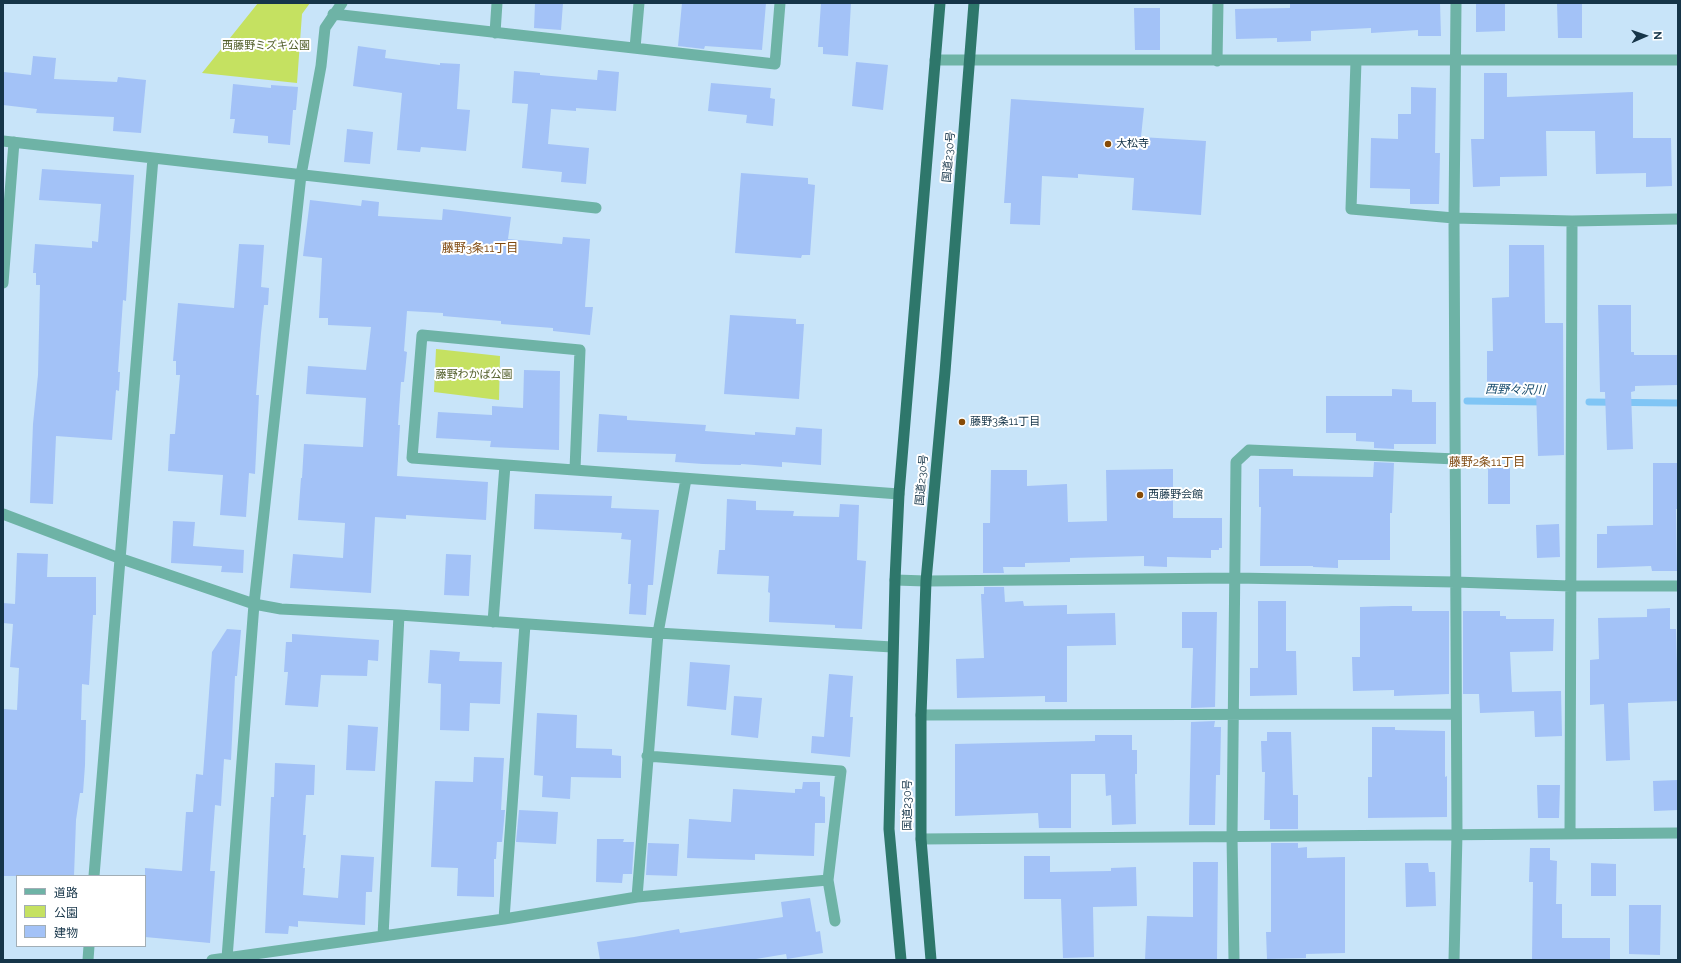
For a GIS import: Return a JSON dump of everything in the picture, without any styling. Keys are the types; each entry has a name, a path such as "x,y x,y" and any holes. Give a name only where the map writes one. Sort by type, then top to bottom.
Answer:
{"highway":[{"name":"国道230号","path":"901,960 889,829 892,647 899,494 940,3"},
{"name":"国道230号","path":"931,960 921,839 921,715 926,581 974,3"}],"street":[{"path":"227,958 254,604 301,175 320,66 324,28 342,3"},
{"path":"495,33 497,3"},
{"path":"635,48 639,3"},
{"path":"334,14 775,64 780,3"},
{"path":"1218,3 1218,61"},
{"path":"1454,960 1457,834 1454,218 1456,3"},
{"path":"935,60 1678,60"},
{"path":"1356,61 1351,209 1454,218 1572,221 1678,219"},
{"path":"3,282 8,141 596,208"},
{"path":"94,875 152,158"},
{"path":"1570,834 1572,221"},
{"path":"575,469 580,350 422,335 412,458 899,494"},
{"path":"1234,960 1232,836 1236,462 1249,450 1456,458"},
{"path":"493,622 505,465"},
{"path":"636,897 658,633 686,479"},
{"path":"3,514 119,558 254,604 280,609 399,615 892,647"},
{"path":"895,580 1235,578 1455,582 1570,586 1678,586"},
{"path":"383,936 399,615"},
{"path":"504,919 524,624"},
{"path":"921,715 1456,714"},
{"path":"648,756 841,771 828,880 836,921"},
{"path":"921,839 1678,833"},
{"path":"212,960 504,919 636,897 828,880"},
{"path":"88,960 89,947"}],"green space":[{"name":"西藤野ミズキ公園","path":"258,3 310,3 302,14 297,83 202,73"},
{"name":"藤野わかば公園","path":"436,349 500,356 499,400 434,392"}],"building":[{"path":"535,3 563,3 561,30 534,28"},
{"path":"682,3 766,3 762,50 705,46 704,49 678,46"},
{"path":"821,3 851,3 848,56 823,54 823,47 818,47"},
{"path":"1290,3 1440,3 1441,36 1418,36 1418,30 1371,33 1371,28 1311,31 1311,41 1277,42 1277,38 1236,39 1235,9 1290,8"},
{"path":"1476,3 1505,3 1505,31 1476,32"},
{"path":"1557,3 1582,3 1582,38 1558,38"},
{"path":"1134,8 1160,8 1160,50 1135,50"},
{"path":"358,46 386,50 385,58 440,65 440,63 460,64 457,109 470,110 466,151 421,147 420,152 397,150 402,93 353,86"},
{"path":"33,56 56,58 54,79 117,82 118,77 146,80 141,133 113,131 114,117 36,113 37,109 3,105 4,72 31,75"},
{"path":"856,62 888,65 883,110 852,106"},
{"path":"598,70 619,72 616,111 576,108 576,111 551,109 548,144 589,148 586,184 561,182 562,172 522,168 528,104 512,103 514,71 597,80"},
{"path":"1484,73 1507,73 1507,97 1633,92 1633,138 1671,138 1672,186 1646,187 1646,173 1596,174 1595,131 1546,131 1547,176 1500,177 1500,186 1473,187 1471,139 1484,139"},
{"path":"711,83 771,88 770,98 775,99 773,126 746,123 747,115 708,111"},
{"path":"233,84 271,88 271,85 298,87 296,110 293,110 290,145 268,143 268,136 233,133 235,119 230,119"},
{"path":"1411,87 1436,88 1435,153 1440,153 1439,204 1410,204 1410,189 1370,188 1371,138 1398,139 1398,114 1411,114"},
{"path":"1011,99 1144,108 1141,137 1206,141 1201,215 1132,210 1134,178 1078,174 1078,178 1042,176 1040,225 1010,224 1011,203 1004,203"},
{"path":"347,129 373,132 370,164 344,162"},
{"path":"42,169 134,175 126,301 123,300 118,372 120,372 119,391 116,390 112,440 56,436 53,504 30,503 33,424 38,375 40,285 36,285 36,273 33,273 35,244 92,248 92,241 98,242 101,204 39,200"},
{"path":"741,173 808,178 808,184 815,185 810,255 802,255 801,258 735,253"},
{"path":"310,200 361,206 362,200 379,202 378,216 442,220 443,209 511,217 508,239 562,244 563,237 590,239 585,307 593,307 590,335 553,331 553,328 501,324 501,321 443,316 443,313 407,311 404,351 407,352 404,382 401,382 397,476 488,482 486,520 406,515 406,519 375,517 371,593 290,588 293,554 343,558 345,523 298,520 304,444 363,447 366,398 306,394 308,366 366,370 371,327 328,325 328,318 319,318 322,258 303,256"},
{"path":"239,244 264,245 261,287 269,288 268,305 264,305 256,395 259,395 255,474 249,473 246,517 220,515 223,475 168,471 170,434 175,434 180,375 176,375 176,361 173,361 178,303 234,308"},
{"path":"1509,245 1544,245 1545,323 1563,323 1564,455 1538,456 1536,389 1487,389 1487,351 1493,351 1492,298 1509,297"},
{"path":"1598,305 1631,305 1631,352 1634,352 1634,355 1678,355 1678,385 1635,386 1635,391 1631,392 1633,449 1607,450 1605,392 1600,392"},
{"path":"730,315 796,319 796,324 804,324 799,399 724,394"},
{"path":"524,370 560,371 559,450 490,447 491,441 436,438 438,412 492,415 492,406 523,408"},
{"path":"1392,389 1412,390 1412,402 1436,402 1436,444 1394,444 1394,449 1374,448 1374,442 1356,441 1356,433 1326,433 1326,396 1392,396"},
{"path":"599,414 627,416 627,420 706,425 705,431 755,435 755,432 795,435 796,427 822,429 821,465 782,462 782,467 741,464 703,464 675,462 676,454 597,452"},
{"path":"1374,462 1394,463 1392,513 1390,513 1390,560 1338,560 1338,568 1313,566 1260,566 1261,507 1259,507 1259,469 1293,469 1293,476 1373,477"},
{"path":"1510,463 1510,504 1488,504 1488,464"},
{"path":"1653,463 1678,463 1678,509 1676,509 1677,571 1652,571 1651,566 1597,568 1597,534 1607,534 1607,526 1653,525"},
{"path":"1173,469 1173,518 1222,518 1222,548 1219,548 1219,550 1211,550 1211,558 1167,557 1167,567 1144,566 1144,556 1070,558 1070,562 1025,563 1025,567 1003,567 1004,573 983,573 983,523 990,523 991,470 1027,470 1027,486 1067,484 1068,522 1107,521 1106,470"},
{"path":"535,494 612,496 611,508 659,510 653,585 648,585 646,615 629,614 631,584 628,584 631,540 621,539 622,533 534,529"},
{"path":"727,499 756,501 756,510 794,511 793,516 839,517 840,504 859,505 857,560 866,561 862,629 835,628 835,625 769,622 769,576 717,574 719,550 725,550"},
{"path":"173,521 195,522 193,546 244,550 243,573 221,572 222,566 171,563"},
{"path":"1559,524 1560,557 1537,558 1536,525"},
{"path":"17,553 48,554 47,577 96,577 96,615 93,615 89,685 82,684 81,720 86,720 85,765 83,793 80,793 76,820 74,875 3,876 3,709 17,710 19,668 10,667 13,624 3,623 3,603 15,604"},
{"path":"446,554 471,555 469,596 444,595"},
{"path":"984,587 1004,587 1005,602 1023,601 1024,606 1067,605 1067,614 1115,613 1116,645 1067,646 1067,702 1045,702 1045,696 957,698 956,659 984,658 981,594 984,594"},
{"path":"1258,601 1286,601 1286,651 1296,651 1297,695 1250,696 1250,668 1258,668"},
{"path":"1412,606 1412,611 1449,611 1449,694 1394,696 1394,690 1353,691 1352,657 1360,657 1360,607"},
{"path":"1670,608 1670,629 1676,629 1678,701 1628,703 1630,760 1606,761 1604,704 1590,705 1590,660 1599,659 1598,618 1647,617 1647,609"},
{"path":"1463,611 1500,611 1500,616 1506,616 1506,619 1554,619 1553,651 1510,652 1512,692 1561,691 1562,736 1535,737 1534,711 1480,713 1479,694 1463,694"},
{"path":"1182,612 1217,612 1215,707 1191,708 1193,648 1182,648"},
{"path":"227,629 241,630 237,676 235,676 231,760 224,759 221,806 215,805 210,871 215,871 210,943 146,937 145,868 182,871 186,812 193,812 196,774 203,775 212,652"},
{"path":"292,634 379,640 378,661 368,660 367,676 321,675 318,707 285,705 288,672 284,672 286,642 292,642"},
{"path":"430,650 460,652 459,661 502,662 500,704 470,703 469,731 440,730 441,684 428,683"},
{"path":"690,662 730,665 726,710 687,706"},
{"path":"829,674 853,676 850,717 853,717 850,757 811,753 812,736 824,737"},
{"path":"734,696 762,698 758,738 731,735"},
{"path":"537,713 577,715 576,748 612,749 612,755 621,756 621,778 571,777 570,799 542,797 543,776 534,775"},
{"path":"1215,721 1214,727 1221,727 1220,775 1216,775 1215,825 1189,825 1191,722"},
{"path":"348,725 378,727 375,771 346,770"},
{"path":"1372,727 1395,727 1395,730 1445,731 1447,817 1368,818 1368,777 1372,777"},
{"path":"1267,732 1291,732 1293,795 1298,795 1298,829 1270,829 1270,820 1264,820 1265,772 1262,772 1261,741 1267,741"},
{"path":"1095,735 1132,735 1132,750 1137,750 1137,774 1135,774 1136,824 1112,825 1111,795 1106,796 1105,774 1071,774 1071,828 1039,828 1038,813 955,816 955,744 1095,741"},
{"path":"474,757 504,758 501,810 505,810 502,842 497,842 496,859 494,859 494,897 457,896 458,868 431,867 435,781 473,782"},
{"path":"275,763 315,765 314,795 306,795 303,835 306,835 303,868 305,868 303,895 338,898 341,855 374,857 372,892 366,892 365,925 298,921 298,927 289,926 288,934 265,933 271,797 274,797"},
{"path":"1678,780 1678,810 1654,811 1653,781"},
{"path":"803,782 820,782 820,796 825,797 825,823 815,823 814,856 755,854 755,860 687,858 689,819 731,822 733,789 795,793 795,789 802,789"},
{"path":"1537,785 1560,785 1559,818 1538,818"},
{"path":"519,810 558,812 556,844 516,842"},
{"path":"597,839 624,839 623,842 634,842 632,874 623,874 622,883 596,882"},
{"path":"648,843 679,844 677,876 646,875"},
{"path":"1271,843 1298,843 1298,848 1307,847 1307,858 1345,857 1345,953 1306,954 1306,958 1267,959 1266,932 1271,932"},
{"path":"1530,848 1550,848 1550,860 1557,861 1556,904 1562,904 1562,938 1610,938 1610,960 1532,960 1533,882 1529,882"},
{"path":"1024,856 1050,856 1050,872 1111,871 1111,868 1136,867 1137,906 1093,907 1094,957 1063,958 1061,899 1024,899"},
{"path":"1193,862 1218,862 1217,960 1145,960 1147,916 1193,917"},
{"path":"1405,863 1428,863 1429,872 1435,872 1436,906 1406,907"},
{"path":"1591,863 1616,864 1616,896 1591,896"},
{"path":"810,898 816,932 820,931 823,953 787,959 786,954 750,960 600,960 597,942 679,929 680,933 783,917 781,902"},
{"path":"1629,905 1661,905 1660,955 1629,954"}],"waterway":[{"name":"西野々沢川","path":"1467,401 1545,402"},
{"name":"西野々沢川","path":"1589,402 1678,403"}],"place":[{"name":"大松寺","path":"1108,144"},
{"name":"藤野3条11丁目","path":"962,422"},
{"name":"西藤野会館","path":"1140,495"}],"district":[{"name":"藤野3条11丁目","path":"480,248"},
{"name":"藤野2条11丁目","path":"1487,462"}]}
